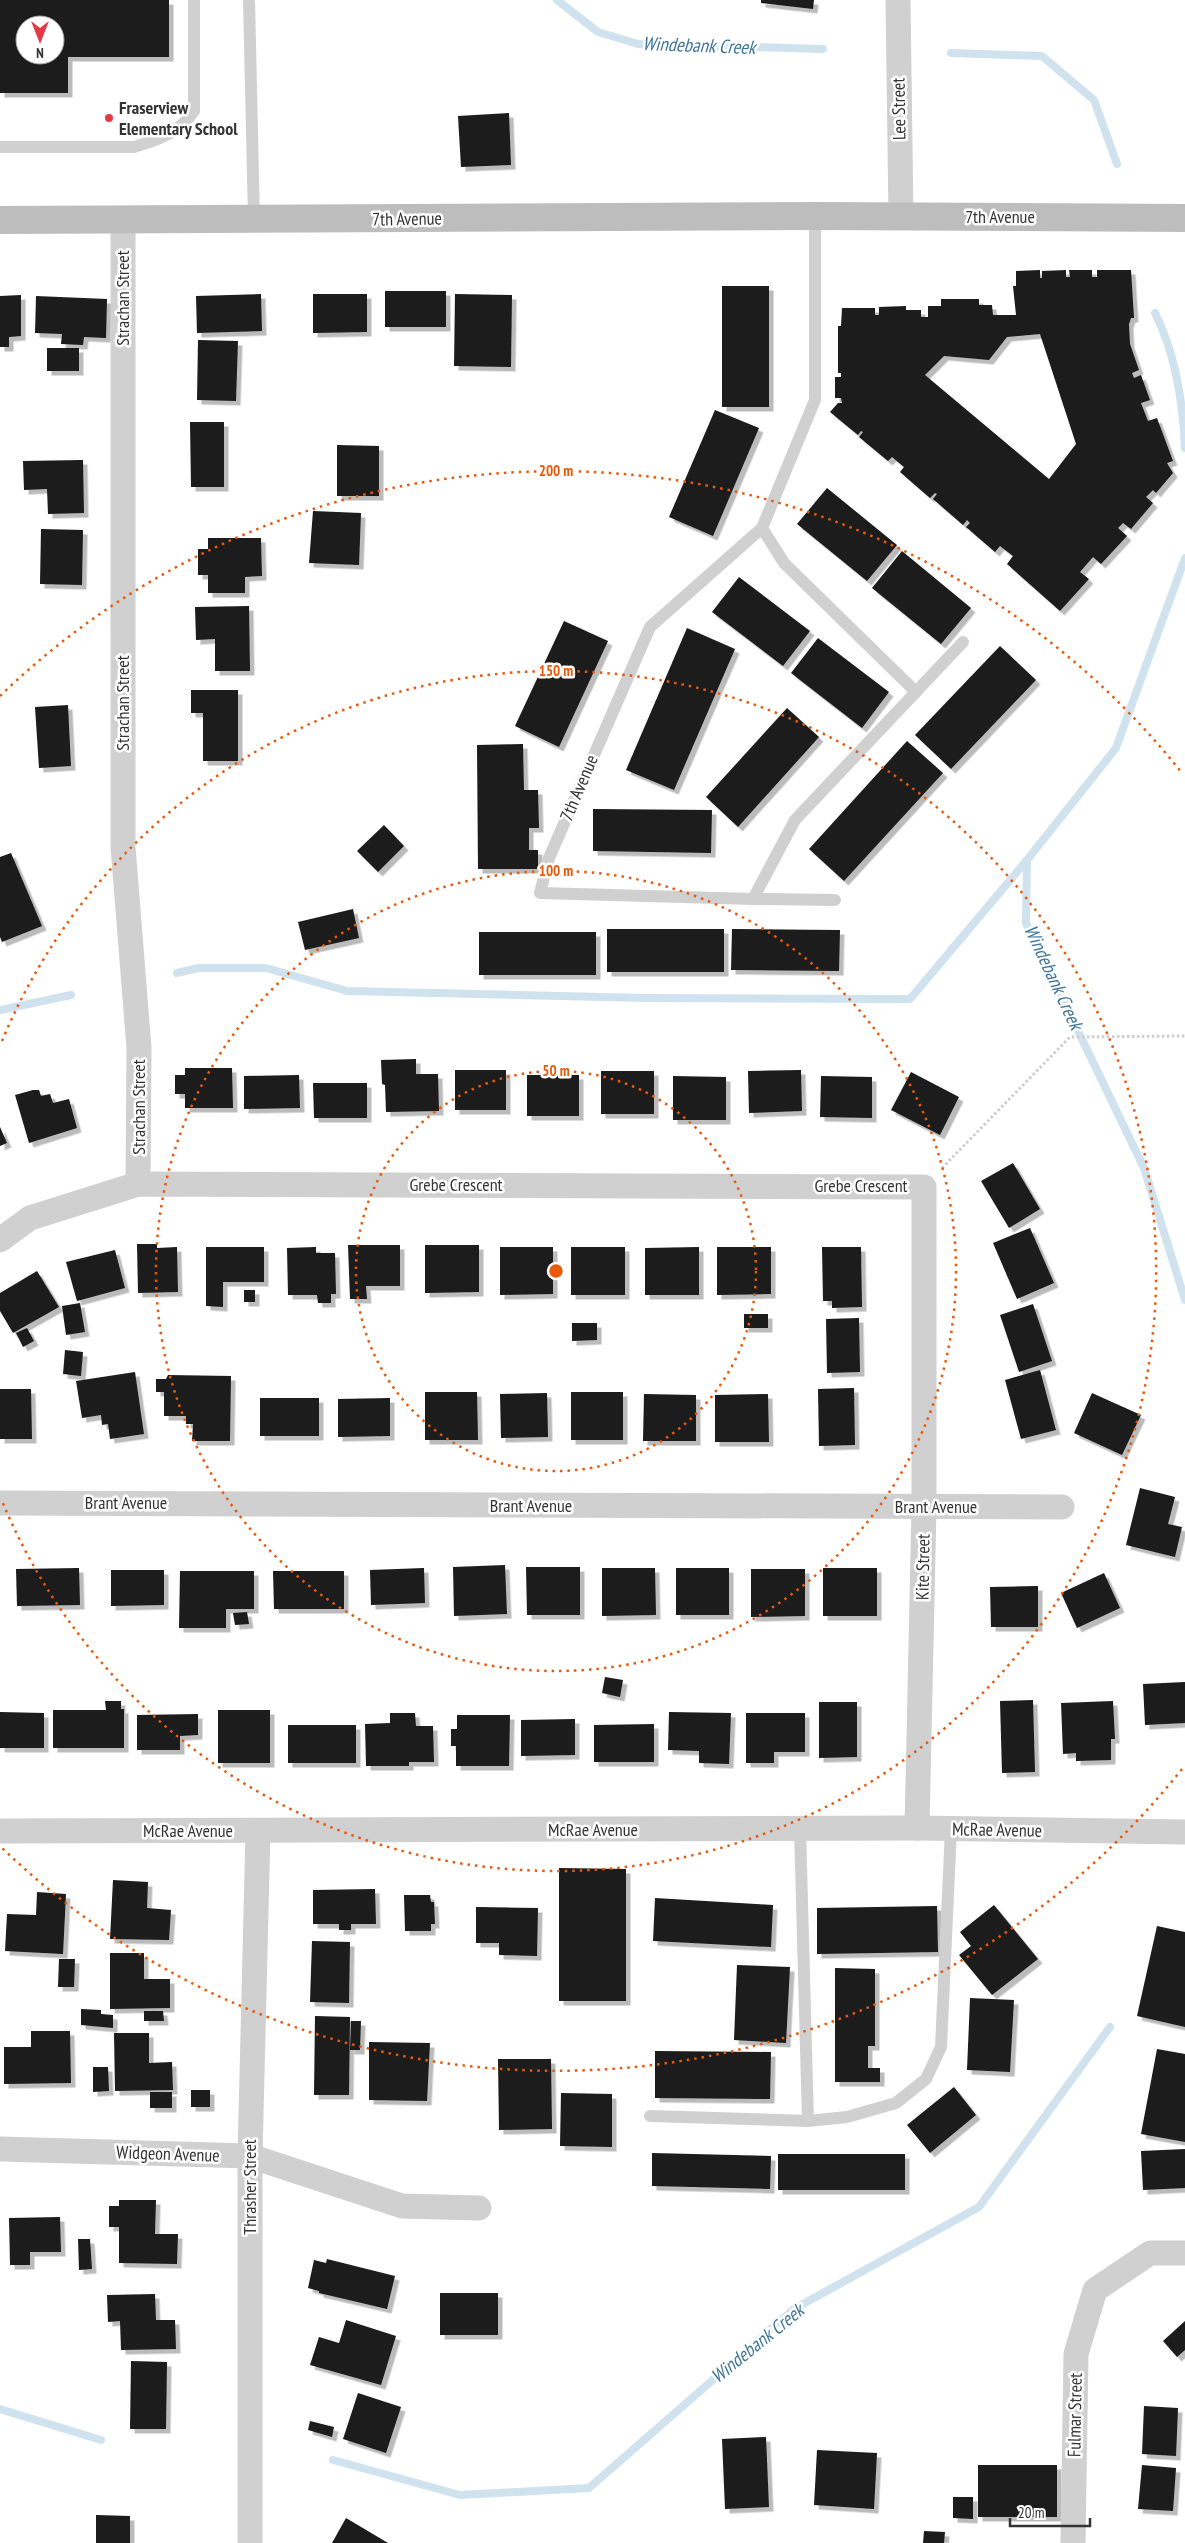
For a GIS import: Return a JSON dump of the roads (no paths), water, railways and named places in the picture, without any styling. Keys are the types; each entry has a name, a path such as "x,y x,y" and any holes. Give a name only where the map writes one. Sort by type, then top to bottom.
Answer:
{"street":[{"name":"Lee Street","path":"898,0 901,217"},
{"name":"7th Avenue","path":"0,220 123,221 815,216 1185,218"},
{"name":"Strachan Street","path":"123,221 123,847 139,1048 138,1184"},
{"name":"Grebe Crescent","path":"0,1240 30,1218 138,1184 924,1186"},
{"name":"Kite Street","path":"917,1828 924,1508 924,1186"},
{"name":"Brant Avenue","path":"0,1503 924,1508 1062,1507"},
{"name":"McRae Avenue","path":"0,1831 917,1828 1185,1832"},
{"name":"Thrasher Street","path":"250,2543 250,2156 258,1831"},
{"name":"Widgeon Avenue","path":"0,2149 250,2156 402,2206 479,2208"},
{"name":"Fulmar Street","path":"1073,2543 1076,2354 1095,2290 1150,2253 1185,2253"}],"lane":[{"path":"0,147 134,147 155,141 187,122 194,111 194,0"},
{"path":"249,0 254,220"},
{"name":"7th Avenue","path":"815,216 815,400 762,528 650,627 550,858 540,894 835,900"},
{"path":"762,528 784,563 916,692"},
{"path":"753,899 795,820 963,642"},
{"path":"800,1829 808,2121"},
{"path":"650,2116 808,2121 847,2117 896,2104 926,2079 941,2047 951,1829"}],"waterway":[{"name":"Windebank Creek","path":"557,0 598,32 638,44 823,49"},
{"name":"Windebank Creek","path":"951,53 1042,56 1094,100 1117,164"},
{"name":"Windebank Creek","path":"1155,313 1168,345 1177,379 1185,448"},
{"name":"Windebank Creek","path":"1185,558 1116,748 1027,860 1026,923 1144,1168 1185,1300"},
{"path":"177,973 198,968 266,968 347,991 643,998 910,999 1027,860"},
{"path":"0,1010 71,995"},
{"name":"Windebank Creek","path":"333,2460 460,2495 589,2488 794,2309 979,2207 1110,2027"},
{"name":"Windebank Creek","path":"0,2409 101,2440"}],"place":[{"name":"Fraserview Elementary School","path":"109,118"}]}
